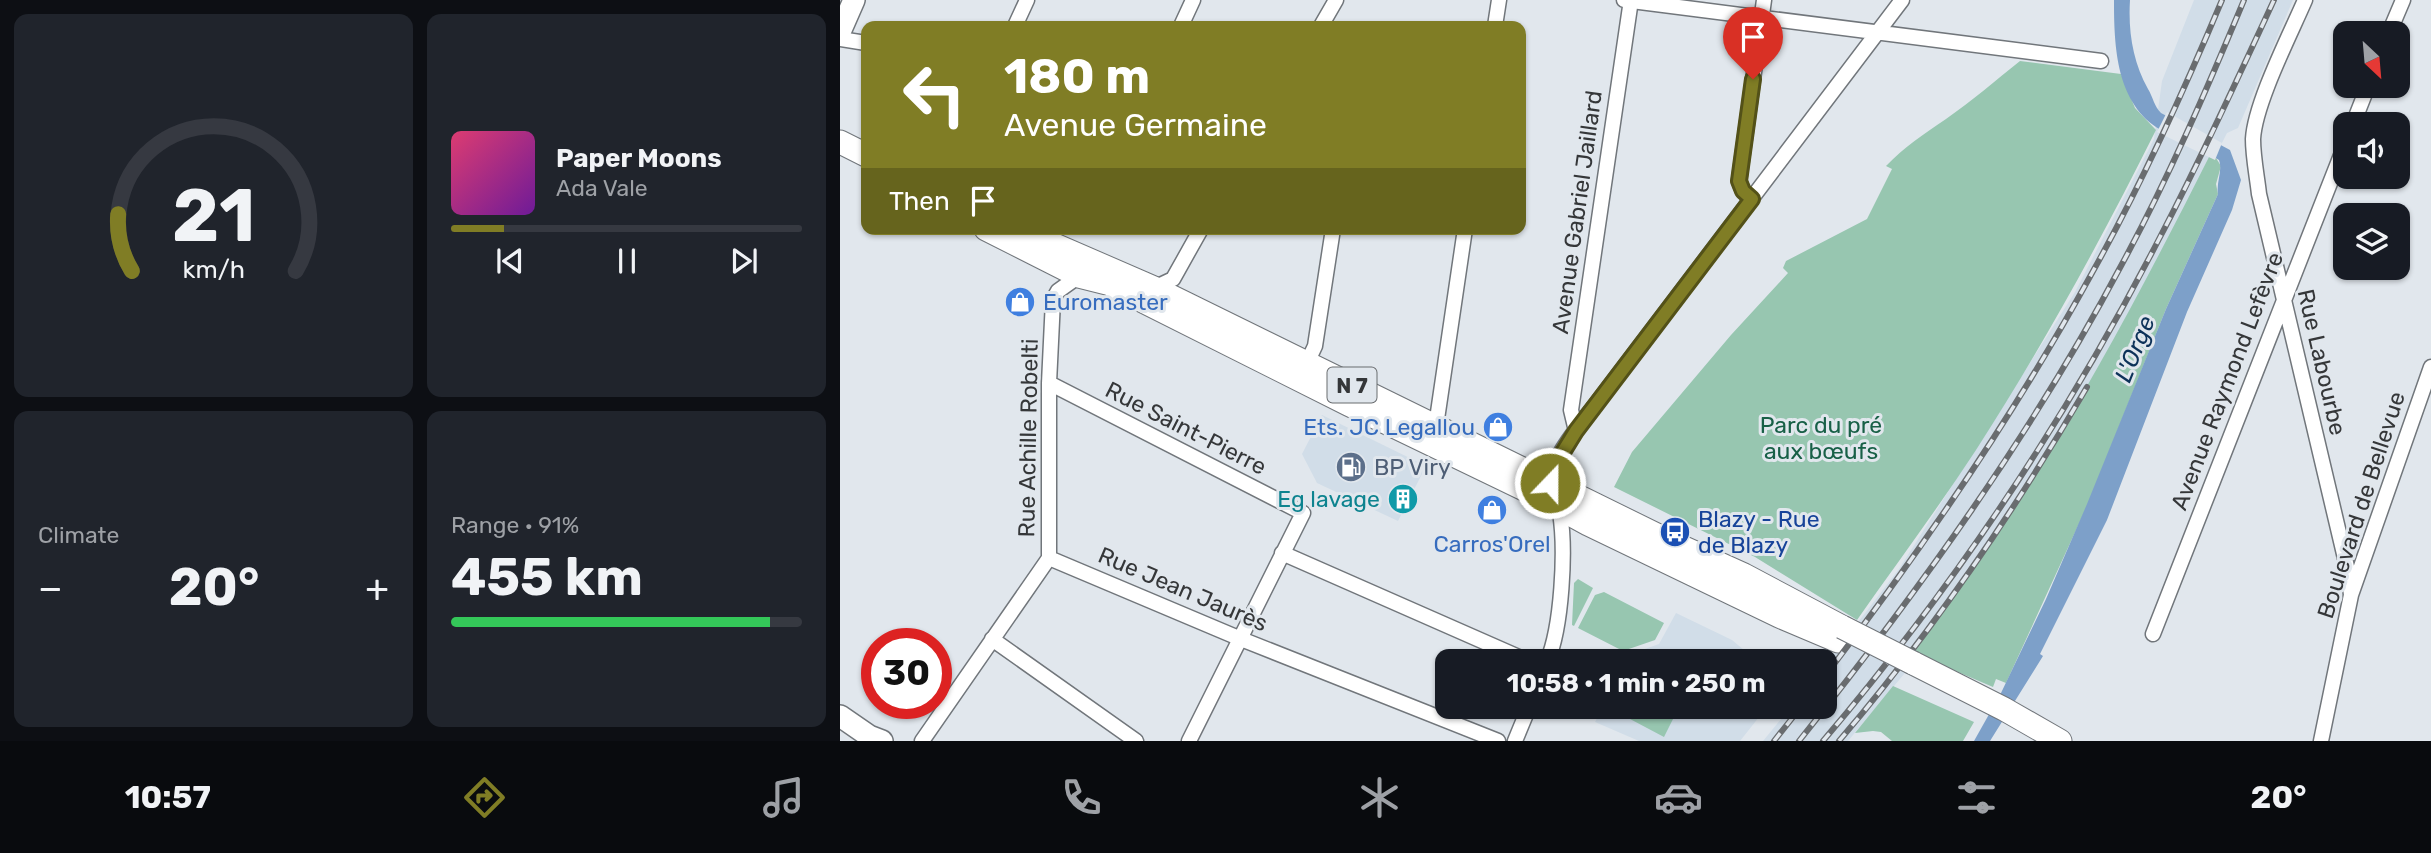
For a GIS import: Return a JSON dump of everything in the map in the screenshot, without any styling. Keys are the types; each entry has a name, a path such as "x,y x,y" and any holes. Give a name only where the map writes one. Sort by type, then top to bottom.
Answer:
{"main road":[{"path":"840,32 854,0"},
{"path":"840,126 861,136"},
{"path":"840,142 861,152"},
{"path":"840,158 861,168"},
{"name":"N 7","path":"998,235 1079,276 1107,283"},
{"name":"N 7","path":"1029,235 1107,283 1526,490 1560,510 1779,617 1840,634"},
{"name":"N 7","path":"1031,235 1154,288 1550,483 1744,575 1840,634 1975,702 2021,729 2060,741"},
{"name":"N 7","path":"1063,235 1154,288"},
{"path":"840,716 875,739"}],"street":[{"path":"1017,21 1027,0"},
{"path":"1183,21 1193,0"},
{"path":"1324,21 1336,0"},
{"path":"1497,21 1499,0"},
{"path":"1624,0 2101,61"},
{"name":"Avenue Gabriel Jaillard","path":"1576,431 1571,410 1631,0"},
{"path":"1752,199 1743,191 1739,181 1764,0"},
{"path":"1552,649 1557,632 1562,532 1560,510 1550,483 1555,465 1576,431 1902,0"},
{"name":"Rue Labourbe","path":"2305,0 2257,118 2253,139 2259,194 2348,571 2351,595"},
{"path":"2394,21 2403,0"},
{"path":"840,38 861,42"},
{"name":"Avenue Raymond Lefèvre","path":"2153,634 2333,175"},
{"path":"1154,288 1173,279 1198,235"},
{"path":"1307,363 1315,346 1332,235"},
{"path":"1436,426 1464,235"},
{"name":"Rue Achille Robelti","path":"922,741 1049,558 1049,383 1053,300 1058,291 1079,276"},
{"name":"Boulevard de Bellevue","path":"2321,741 2351,595 2431,367"},
{"name":"Rue Saint-Pierre","path":"1049,383 1303,513 1282,553"},
{"path":"1189,741 1282,553 1501,649"},
{"name":"Rue Jean Jaurès","path":"1049,558 1241,639 1498,741"},
{"path":"992,639 1136,741"},
{"path":"1515,741 1524,719"}],"shaded area":[{"path":"2194,0 2293,0 2238,128 2227,133 2124,337 1920,655 1848,741 1763,741 1781,719 1837,719 1837,649 1899,569 2075,292 2154,139 2162,81"},
{"path":"1322,415 1426,466 1398,521 1317,483 1302,454"},
{"path":"1676,613 1732,640 1743,649 1645,649 1659,644"},
{"path":"1597,719 1757,719 1740,741 1639,741 1595,722"}],"green space":[{"name":"Parc du pré aux bœufs","path":"2020,61 2121,74 2135,108 2156,130 2114,212 2025,372 1947,493 1857,620 1755,557 1614,487 1632,452 1731,335 1788,273 1783,268 1786,261 1867,219 1892,169 1886,166"},
{"path":"2209,157 2216,158 2221,166 2216,184 2218,194 2166,309 2088,504 2006,683 1996,679 1993,687 1911,652 2003,524 2042,463 2140,290"},
{"path":"1578,579 1593,588 1574,626 1574,583"},
{"path":"1604,592 1664,623 1655,640 1629,649 1619,649 1578,628 1595,595"},
{"path":"1893,686 1974,722 1963,741 1892,741 1881,732 1855,733"},
{"path":"1630,719 1673,719 1664,737"}],"water":[{"name":"L'Orge","path":"2114,0 2130,0 2135,57 2161,113 2230,150 2241,180 2232,210 2187,312 2107,520 2040,654 2043,656 1990,741 1974,741 2001,693 2046,599 2166,309 2218,194 2219,160 2161,130 2146,119 2126,90 2117,55"}],"pier":[{"path":"2167,112 2222,143 2215,160 2157,132"}],"railway":[{"path":"1837,660 1897,579 2000,429 2062,326 2144,172 2222,0"},
{"path":"1799,741 1930,569 1972,510 2050,389 2122,264 2155,199 2244,0"},
{"path":"1823,741 1871,683 1962,562 2047,436 2123,306 2174,210 2274,0"},
{"path":"1839,741 1907,657 1971,570 2031,480 2087,387"},
{"path":"1774,741 1791,719"}],"place":[{"name":"Euromaster","path":"1020,302"},
{"name":"Ets. JC Legallou","path":"1498,427"},
{"name":"BP Viry","path":"1351,467"},
{"name":"Eg lavage","path":"1403,499"},
{"name":"Carros'Orel","path":"1492,510"},
{"name":"Blazy - Rue de Blazy","path":"1675,532"}],"route":[{"path":"1550,483 1555,465 1576,431 1752,199 1743,191 1739,181 1753,79"}]}
